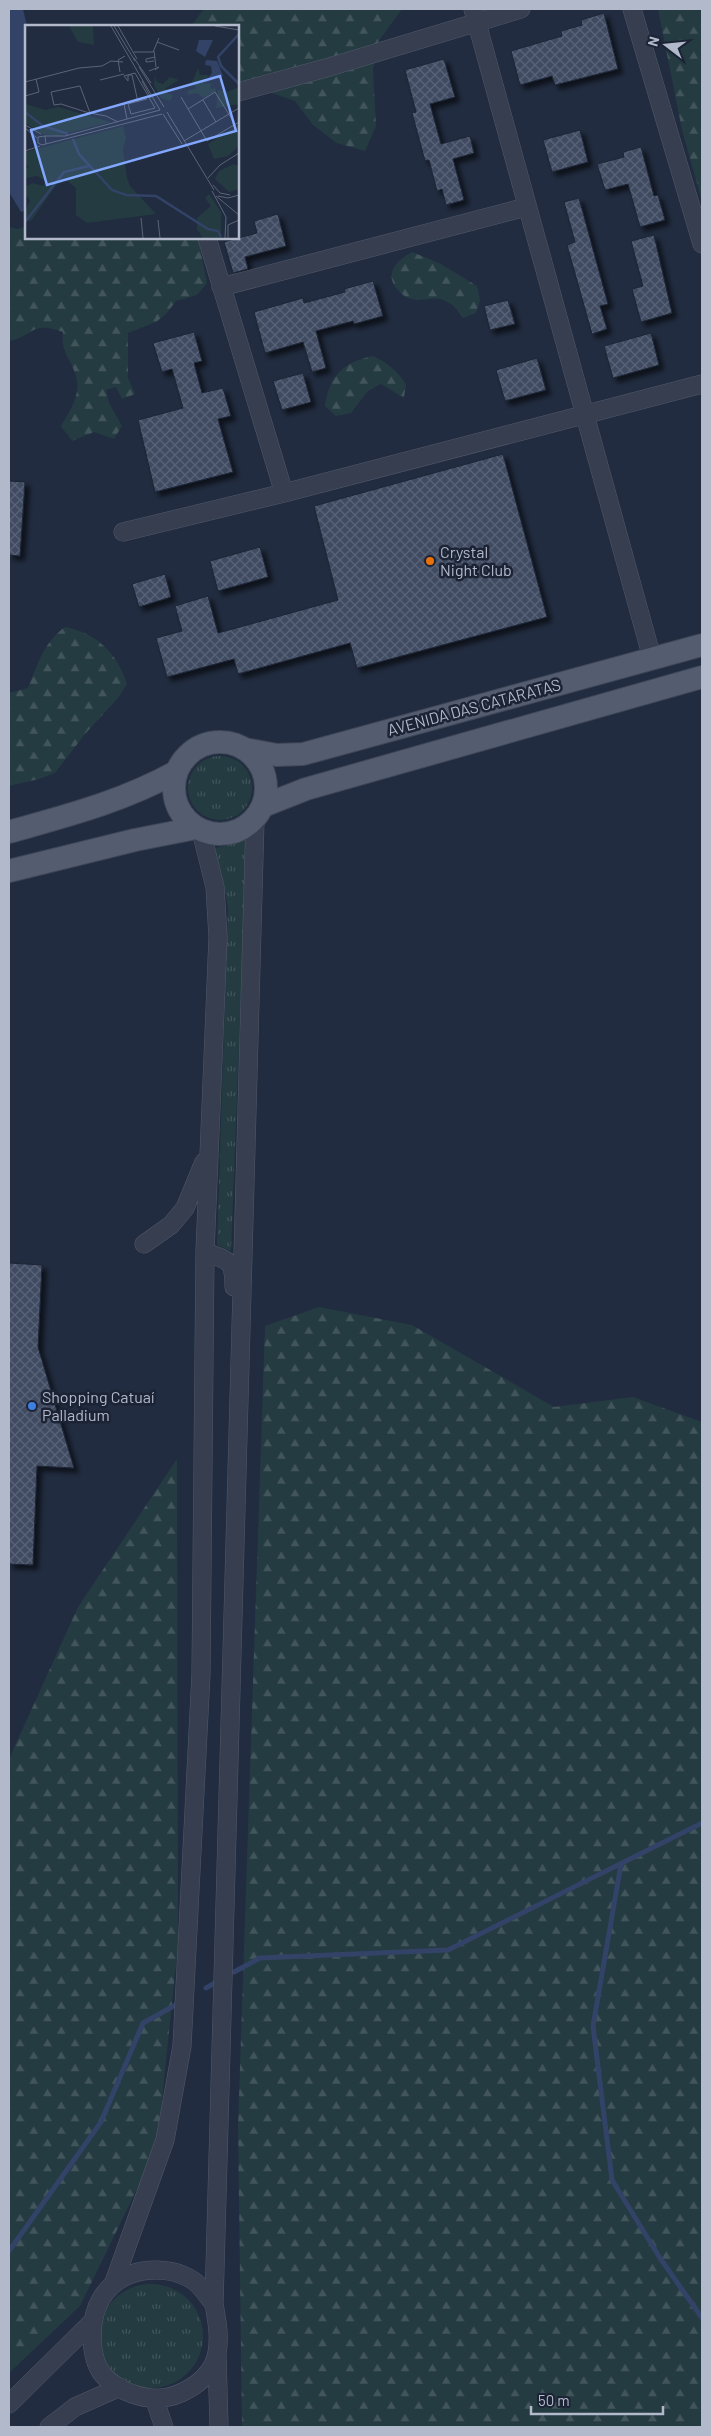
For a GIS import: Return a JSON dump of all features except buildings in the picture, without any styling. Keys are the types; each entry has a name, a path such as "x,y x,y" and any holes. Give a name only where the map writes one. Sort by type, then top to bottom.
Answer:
{"main road":[{"name":"AVENIDA DAS CATARATAS","path":"244,748 277,755 302,754 702,645"},
{"name":"AVENIDA DAS CATARATAS","path":"259,813 306,789 702,677"},
{"path":"9,832 104,806 149,787 176,772 190,753 200,746 222,742 244,748 261,765 265,776 259,813 235,832 212,834 198,829 177,806 174,795 176,772"},
{"path":"9,871 135,840 198,829"}],"street":[{"path":"239,92 326,68 475,15 520,9"},
{"path":"632,9 702,244"},
{"path":"475,15 526,206 652,658"},
{"path":"221,287 526,206"},
{"path":"207,239 284,493"},
{"path":"123,532 284,493 702,384"},
{"path":"219,2427 217,2355 219,2330 214,2304 239,1372 259,813"},
{"path":"198,829 215,887 218,937 205,1252 201,1674 182,2046 165,2140 113,2285 101,2299 93,2321 92,2343 96,2358 105,2377 120,2388 136,2396 154,2398 174,2396 193,2387 208,2373 217,2355"},
{"path":"144,1244 171,1225 185,1208 209,1147"},
{"path":"205,1252 227,1260 234,1269 235,1336 239,1372"},
{"path":"113,2285 139,2271 168,2270 195,2282 214,2304"},
{"path":"9,2404 93,2321"},
{"path":"49,2427 75,2407 120,2388"},
{"path":"154,2398 164,2427"}],"green space":[{"path":"204,9 402,9 378,42 373,70 376,126 365,151 337,143 313,125 295,101 266,91 239,88 239,25 192,25"},
{"path":"658,9 702,9 702,201 682,130"},
{"path":"9,227 17,229 25,227 25,239 198,239 207,283 197,295 176,301 167,313 156,322 128,333 128,378 135,394 122,399 116,387 106,390 109,403 122,426 114,439 94,432 72,441 61,426 73,405 77,393 77,381 65,352 63,332 38,328 9,341"},
{"path":"412,252 439,263 477,286 480,300 476,313 463,318 453,305 443,300 416,300 408,298 399,292 391,277 392,272 402,259"},
{"path":"373,356 391,367 406,384 404,398 381,384 368,391 351,413 336,416 325,406 330,386 334,379 339,372 353,362"},
{"path":"65,627 87,634 104,646 118,663 127,684 118,698 85,734 55,773 9,786 9,693 28,688 46,647"},
{"path":"214,756 226,756 243,765 250,776 252,788 250,800 243,811 226,820 214,820 202,815 193,806 188,794 188,782 193,770 202,761"},
{"path":"247,836 231,1251 217,1245 228,907 221,871 211,849 231,844"},
{"path":"319,1307 412,1325 554,1407 633,1397 702,1422 702,2427 242,2427 238,2126 265,1326"},
{"path":"177,1459 178,1945 157,2148 80,2306 9,2373 9,1759 78,1607"},
{"path":"151,2284 171,2288 180,2292 188,2299 195,2307 199,2316 203,2336 199,2356 195,2365 188,2373 180,2380 171,2384 151,2388 131,2384 122,2380 114,2373 107,2365 103,2356 99,2336 103,2316 107,2307 114,2299 122,2292 131,2288"}],"water":[{"path":"9,9 23,9 27,25 25,25 25,210 21,212 9,192"}],"waterway":[{"path":"234,1972 260,1958 448,1950 702,1823"},
{"path":"621,1864 593,2026 612,2180 660,2258 702,2318"},
{"path":"206,1988 215,1983"},
{"path":"9,2251 101,2122 143,2023 181,2002"}],"place":[{"name":"Crystal Night Club","path":"430,561"},
{"name":"Shopping Catuaí Palladium","path":"32,1406"}]}
